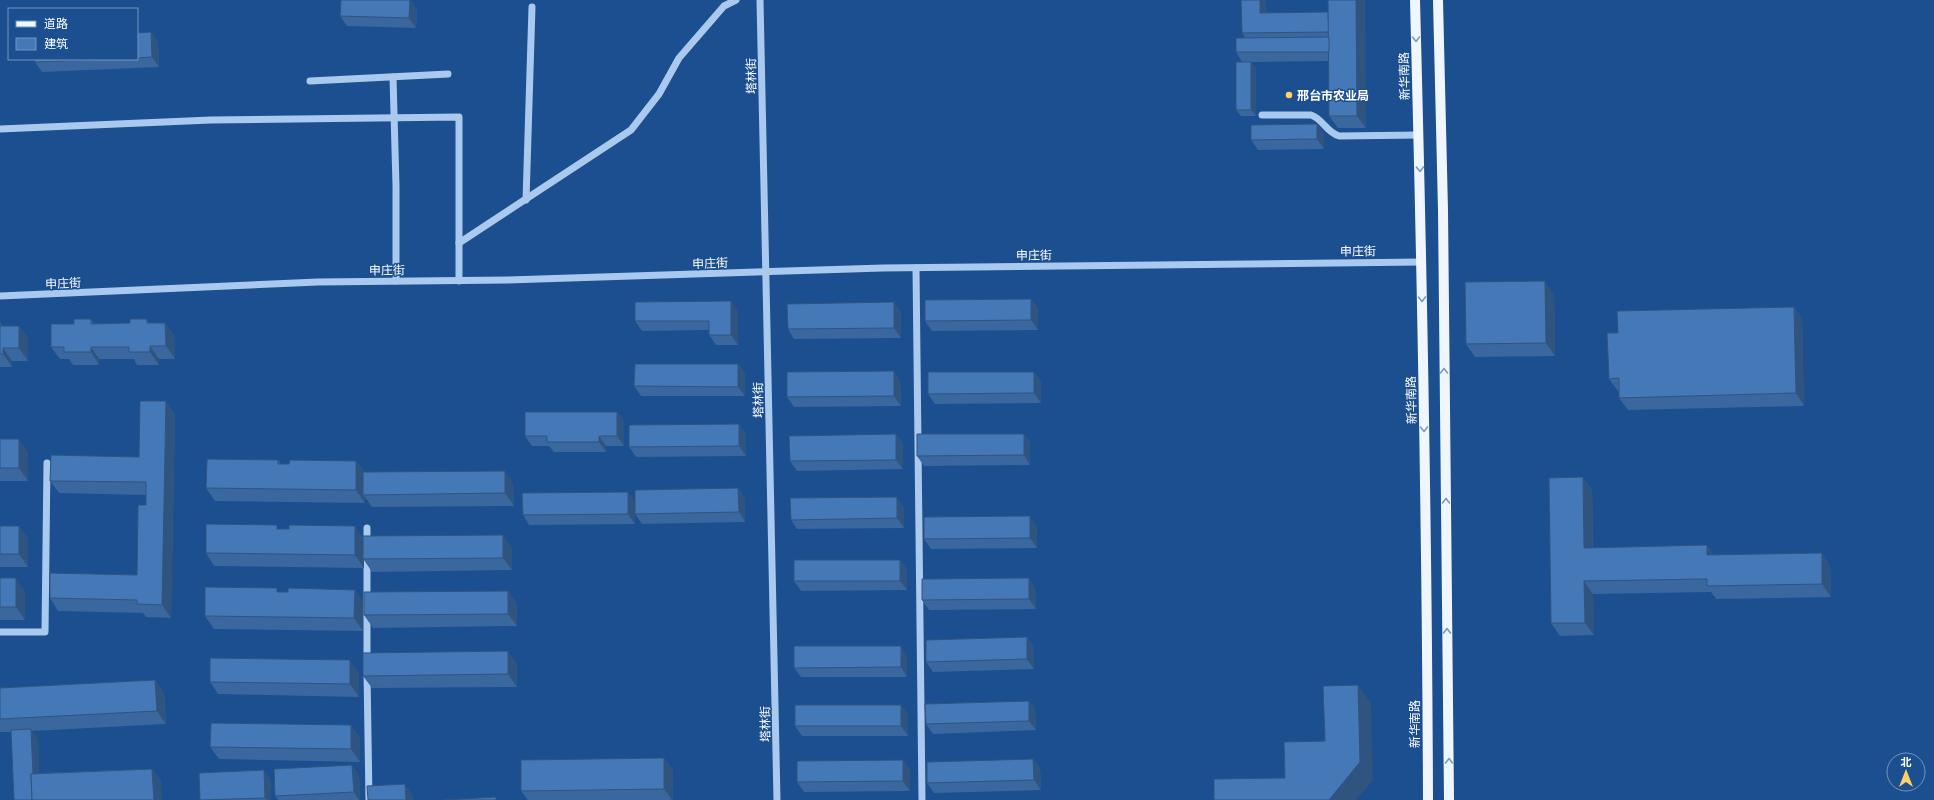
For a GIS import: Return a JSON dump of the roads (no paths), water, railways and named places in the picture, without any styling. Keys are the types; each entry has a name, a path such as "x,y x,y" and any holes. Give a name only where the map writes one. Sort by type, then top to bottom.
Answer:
{"main road":[{"name":"新华南路","path":"1415,0 1422,262 1428,800"},
{"path":"1438,0 1443,210 1449,800"}],"street":[{"path":"459,243 631,130 659,94 679,58 724,6 736,0"},
{"name":"塔林街","path":"760,0 767,272 777,800"},
{"path":"526,200 532,7"},
{"path":"310,81 448,74"},
{"path":"394,77 396,281"},
{"path":"1262,115 1311,115 1318,118 1332,134 1339,136 1419,135"},
{"path":"0,129 211,120 459,117 459,281"},
{"name":"申庄街","path":"0,296 318,282 459,281 916,268 1422,262"},
{"path":"916,268 922,800"},
{"path":"0,632 45,632 47,463"},
{"path":"367,528 367,753 369,800"}],"place":[{"name":"邢台市农业局","path":"1289,95"}]}
